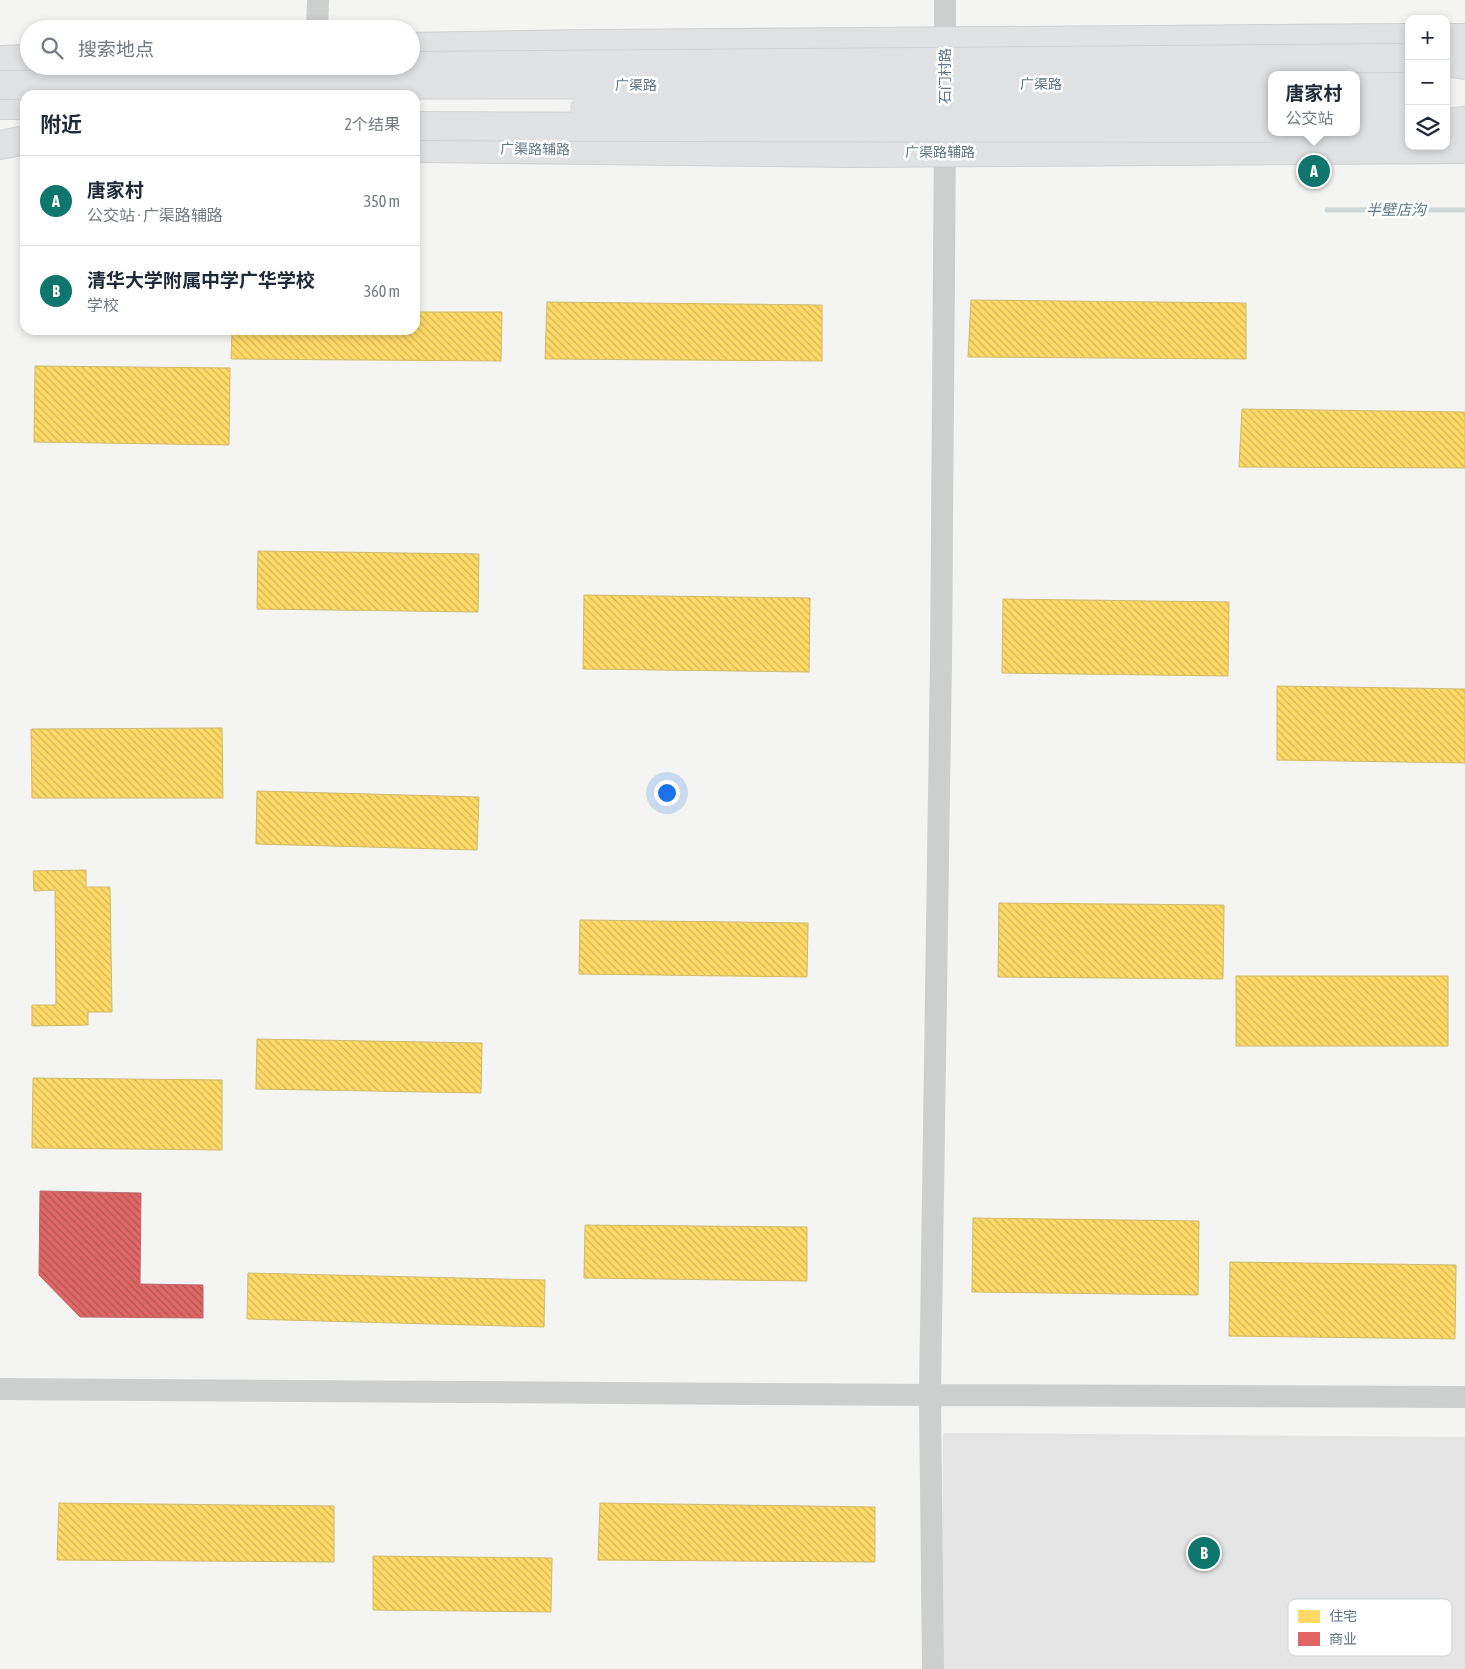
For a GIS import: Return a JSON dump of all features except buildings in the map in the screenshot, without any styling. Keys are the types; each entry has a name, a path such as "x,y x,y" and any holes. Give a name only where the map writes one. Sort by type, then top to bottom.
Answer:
{"main road":[{"path":"420,46 1405,38"},
{"path":"1450,38 1465,38"},
{"path":"420,66 1405,58"},
{"path":"0,60 20,59"},
{"path":"1450,63 1465,65"},
{"path":"1450,78 1465,77"},
{"path":"1360,83 1405,80"},
{"name":"广渠路","path":"0,85 1268,84"},
{"path":"0,105 20,105"},
{"name":"广渠路","path":"420,107 1268,106"},
{"path":"1360,106 1405,106"},
{"path":"1450,107 1465,107"},
{"path":"1450,122 1465,120"},
{"path":"420,126 1268,128"},
{"path":"1360,128 1405,128"},
{"path":"0,146 20,141"},
{"path":"0,146 20,148"},
{"name":"广渠路辅路","path":"420,148 762,152 1465,150"}],"street":[{"path":"317,20 318,0"},
{"name":"石门村路","path":"933,1669 930,1395 941,660 946,152 945,0"},
{"path":"1119,41 1092,72 1078,97 1085,120 1106,141 1121,151"},
{"path":"762,152 782,138 793,117 794,99 790,75 768,43"},
{"path":"0,1389 930,1395 1465,1396"}],"shaded area":[{"path":"943,1433 1465,1437 1465,1669 942,1669"}],"waterway":[{"name":"半壁店沟","path":"1327,210 1465,210"}],"place":[{"name":"唐家村","path":"1314,171"},
{"name":"清华大学附属中学广华学校","path":"1204,1553"}]}
